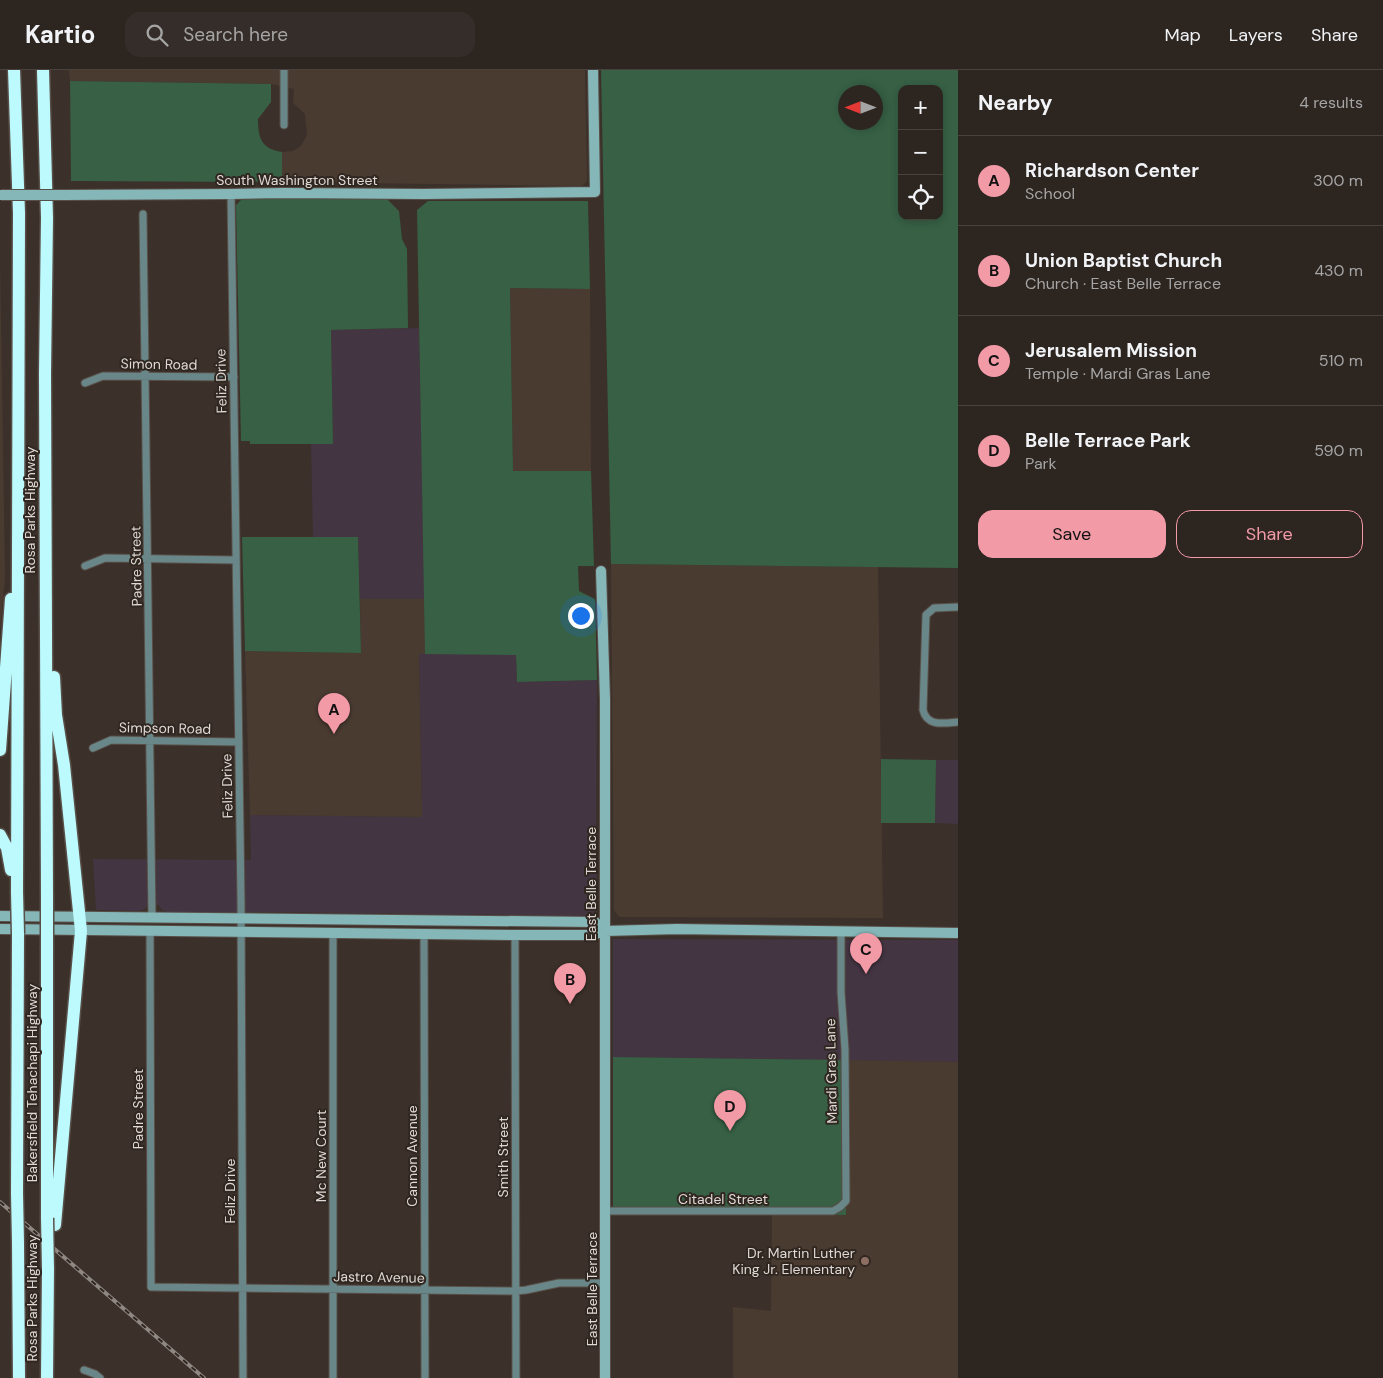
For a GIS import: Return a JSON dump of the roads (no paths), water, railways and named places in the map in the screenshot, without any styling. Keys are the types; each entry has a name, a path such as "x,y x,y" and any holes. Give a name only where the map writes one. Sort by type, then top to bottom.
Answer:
{"highway":[{"name":"Rosa Parks Highway","path":"14,70 19,213 16,892 18,934 17,1193 19,1378"},
{"name":"Rosa Parks Highway","path":"42,70 46,211 47,949"},
{"path":"0,750 11,589 18,563"},
{"path":"45,566 52,594 56,715 64,765 81,924 51,1221"},
{"path":"0,835 7,848 16,892"},
{"name":"Bakersfield Tehachapi Highway","path":"47,949 51,1221"},
{"name":"Rosa Parks Highway","path":"47,1378 48,1269 51,1221"}],"street":[{"path":"284,70 284,125"},
{"name":"South Washington Street","path":"1,195 595,192 593,70"},
{"name":"Feliz Drive","path":"231,194 241,919 243,1378"},
{"name":"Padre Street","path":"143,214 149,558 152,918"},
{"name":"Simon Road","path":"85,383 103,376 234,377"},
{"path":"85,566 105,558 236,560"},
{"name":"East Belle Terrace","path":"601,571 605,699 605,1378"},
{"path":"958,607 934,608 929,611 925,620 923,710 928,720 934,723 958,722"},
{"name":"Simpson Road","path":"93,748 111,740 239,742"},
{"path":"0,916 150,931 515,935 593,935 605,931 958,932"},
{"path":"0,929 152,918 595,922 605,931"},
{"path":"390,934 442,927 452,921"},
{"name":"Padre Street","path":"150,931 151,1287"},
{"name":"Mardi Gras Lane","path":"840,1207 846,1201 845,1049 841,992 841,931"},
{"name":"Mc New Court","path":"332,933 333,1378"},
{"name":"Cannon Avenue","path":"424,934 425,1378"},
{"name":"Smith Street","path":"515,935 516,1378"},
{"name":"Citadel Street","path":"606,1211 833,1211 840,1207"},
{"name":"Jastro Avenue","path":"151,1287 526,1290 559,1283 606,1283"},
{"path":"84,1370 97,1376"}],"railway":[{"path":"0,1202 204,1378"}],"place":[{"name":"Richardson Center","path":"334,734"},
{"name":"Jerusalem Mission","path":"866,974"},
{"name":"Union Baptist Church","path":"570,1004"},
{"name":"Belle Terrace Park","path":"730,1131"},
{"name":"Dr. Martin Luther King Jr. Elementary","path":"865,1261"}]}
